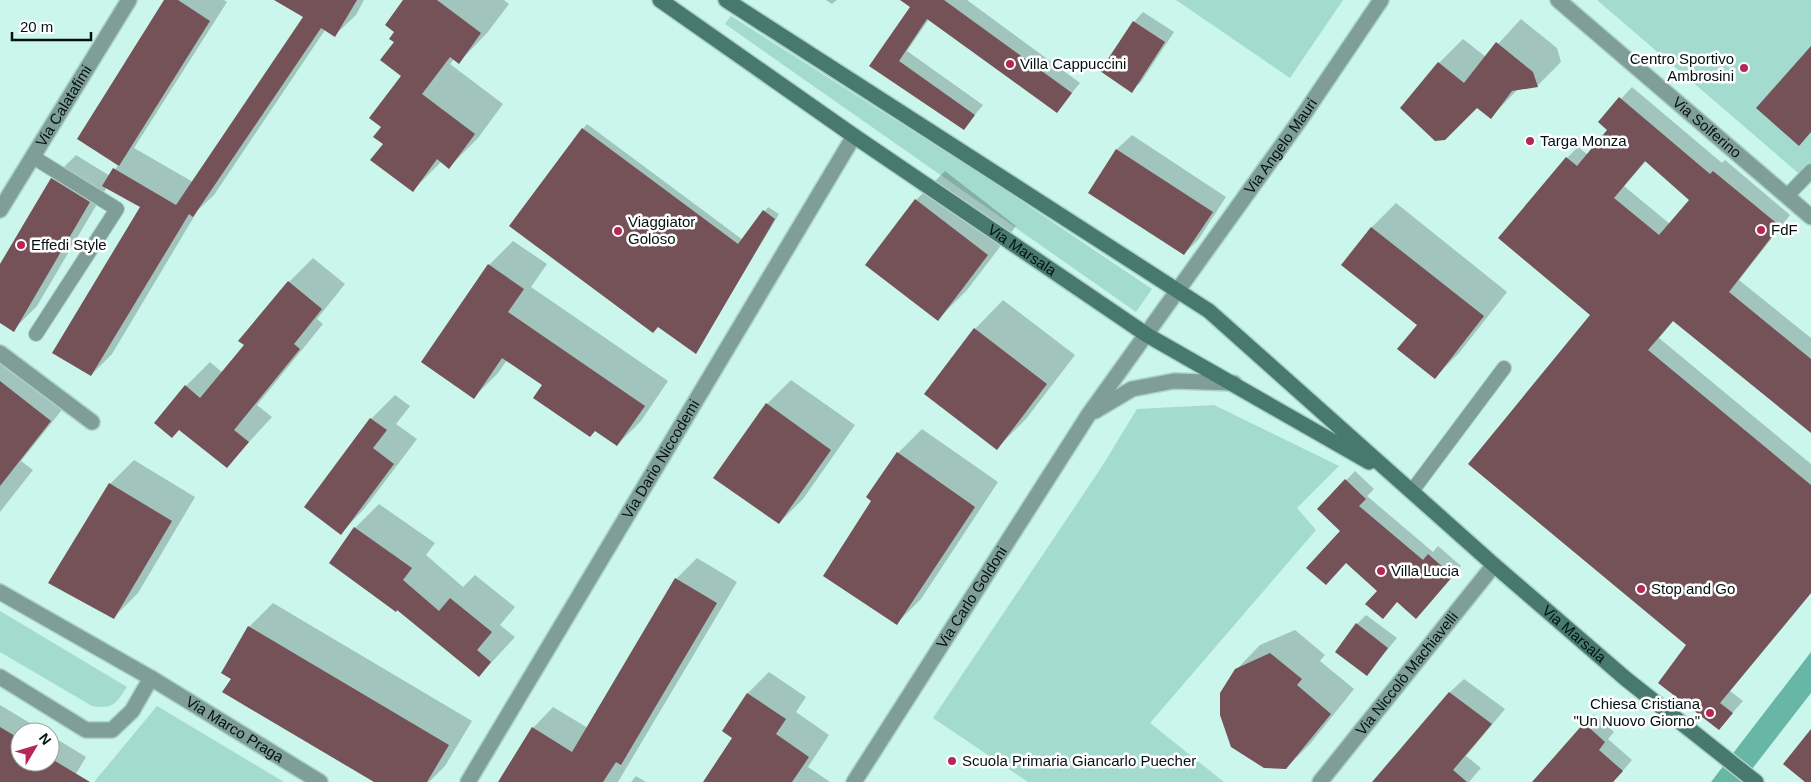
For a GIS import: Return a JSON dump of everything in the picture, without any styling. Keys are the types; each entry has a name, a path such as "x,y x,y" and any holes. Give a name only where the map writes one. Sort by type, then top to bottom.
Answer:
{"street":[{"name":"Via Calatafimi","path":"0,210 129,0"},
{"name":"Via Marsala","path":"660,0 854,136 1147,335 1234,383 1398,479"},
{"name":"Via Marsala","path":"726,0 1209,311 1494,565 1626,679 1752,779"},
{"name":"Via Angelo Mauri","path":"1178,291 1300,120 1381,0"},
{"name":"Via Solferino","path":"1558,0 1811,217"},
{"name":"Via Dario Niccodemi","path":"468,782 854,136"},
{"name":"Via Carlo Goldoni","path":"854,782 1089,414 1178,291"},
{"path":"0,353 92,422"},
{"name":"Via Carlo Goldoni","path":"1089,414 1132,389 1174,381 1234,383"},
{"name":"Via Niccolò Machiavelli","path":"1320,782 1494,565"},
{"name":"Via Marco Praga","path":"0,592 151,678 320,782"},
{"path":"0,677 86,730 99,731 112,730 132,711 151,678"}],"lane":[{"path":"33,157 117,209 36,334"},
{"path":"1787,196 1811,171"},
{"path":"1412,491 1504,368"}],"shaded area":[{"path":"1176,0 1343,0 1290,78"},
{"name":"Centro Sportivo Ambrosini","path":"1597,0 1811,0 1811,184"},
{"path":"731,16 990,180 1152,289 1136,312 725,24"},
{"path":"1214,405 1339,466 1297,508 1316,530 1150,723 1224,782 1028,782 933,718 1101,468 1137,409"},
{"path":"0,611 127,687 113,704 105,707 92,706 0,652"},
{"path":"1811,652 1811,693 1742,782 1711,782"},
{"path":"157,706 284,782 94,782"}],"building":[{"path":"164,0 178,0 210,21 119,166 77,139"},
{"path":"274,0 357,0 335,37 321,28 193,217 189,214 91,376 52,353 140,207 102,186 113,168 176,205 303,17"},
{"path":"403,0 437,0 481,33 459,64 450,57 422,94 475,134 449,169 437,159 413,192 370,160 383,144 373,137 381,127 369,118 401,76 380,60 394,42 389,39 394,32 385,25"},
{"name":"Villa Cappuccini","path":"900,0 944,0 1072,93 1057,113 927,19 899,61 975,115 964,130 869,66 910,7"},
{"path":"1133,21 1165,42 1132,93 1100,71"},
{"path":"1496,42 1533,72 1538,87 1512,91 1491,119 1477,108 1445,140 1435,141 1400,108 1438,62 1464,83"},
{"path":"1811,46 1811,132 1799,146 1756,108"},
{"path":"1619,97 1710,174 1713,171 1780,226 1729,292 1811,359 1811,433 1673,321 1648,350 1811,485 1811,593 1720,703 1733,713 1719,730 1658,683 1686,645 1468,464 1590,315 1498,238 1566,157 1577,166 1607,130 1598,122","holes":["1645,161 1689,200 1659,235 1614,198"]},
{"name":"Viaggiator Goloso","path":"582,128 738,244 763,210 775,219 696,354 658,327 653,333 509,226"},
{"path":"1116,149 1213,212 1184,255 1088,193"},
{"path":"51,178 90,202 14,332 0,323 0,264"},
{"path":"915,199 988,255 938,321 865,265"},
{"path":"1371,227 1484,316 1435,379 1397,349 1417,325 1341,265"},
{"path":"488,264 524,289 508,312 645,406 617,446 595,431 590,437 533,398 542,385 502,358 474,399 421,362"},
{"path":"288,281 322,309 294,344 300,349 234,430 249,442 227,468 179,430 172,438 154,423 185,385 200,398 244,345 238,341"},
{"path":"974,328 1047,384 997,450 924,394"},
{"path":"0,381 51,421 0,486"},
{"path":"766,403 831,450 779,524 713,478"},
{"path":"370,418 387,430 373,448 394,464 341,535 304,507"},
{"path":"897,452 975,507 897,625 823,576 871,501 866,497"},
{"path":"1345,479 1366,499 1359,506 1423,560 1428,554 1453,576 1416,619 1397,602 1383,619 1365,604 1377,591 1346,563 1326,585 1306,568 1340,531 1317,509"},
{"path":"109,483 172,521 114,619 48,583"},
{"path":"354,527 412,568 403,580 439,611 450,598 492,632 477,650 491,662 479,677 397,610 396,612 329,563"},
{"path":"675,578 717,603 621,765 616,762 603,782 498,782 532,727 572,752"},
{"path":"1356,623 1388,648 1367,676 1335,652"},
{"path":"248,626 449,745 427,782 374,782 222,692 231,679 221,673"},
{"path":"1270,653 1302,679 1297,685 1331,714 1286,769 1264,768 1231,747 1220,715 1220,693 1235,669"},
{"path":"1449,692 1492,724 1453,770 1467,782 1372,782"},
{"path":"747,693 786,719 776,734 809,757 792,782 703,782 732,738 722,731"},
{"path":"1584,723 1605,742 1599,750 1623,771 1613,782 1532,782"},
{"path":"0,727 10,733 10,772 60,772 60,764 90,782 0,782"},
{"path":"1811,729 1811,782 1805,782 1783,764"}],"place":[{"name":"Villa Cappuccini","path":"1010,64"},
{"name":"Centro Sportivo Ambrosini","path":"1744,68"},
{"name":"Targa Monza","path":"1530,141"},
{"name":"FdF","path":"1761,230"},
{"name":"Viaggiator Goloso","path":"618,231"},
{"name":"Effedi Style","path":"21,245"},
{"name":"Villa Lucia","path":"1381,571"},
{"name":"Stop and Go","path":"1641,589"},
{"name":"Chiesa Cristiana \"Un Nuovo Giorno\"","path":"1710,713"},
{"name":"Scuola Primaria Giancarlo Puecher","path":"952,761"}]}
